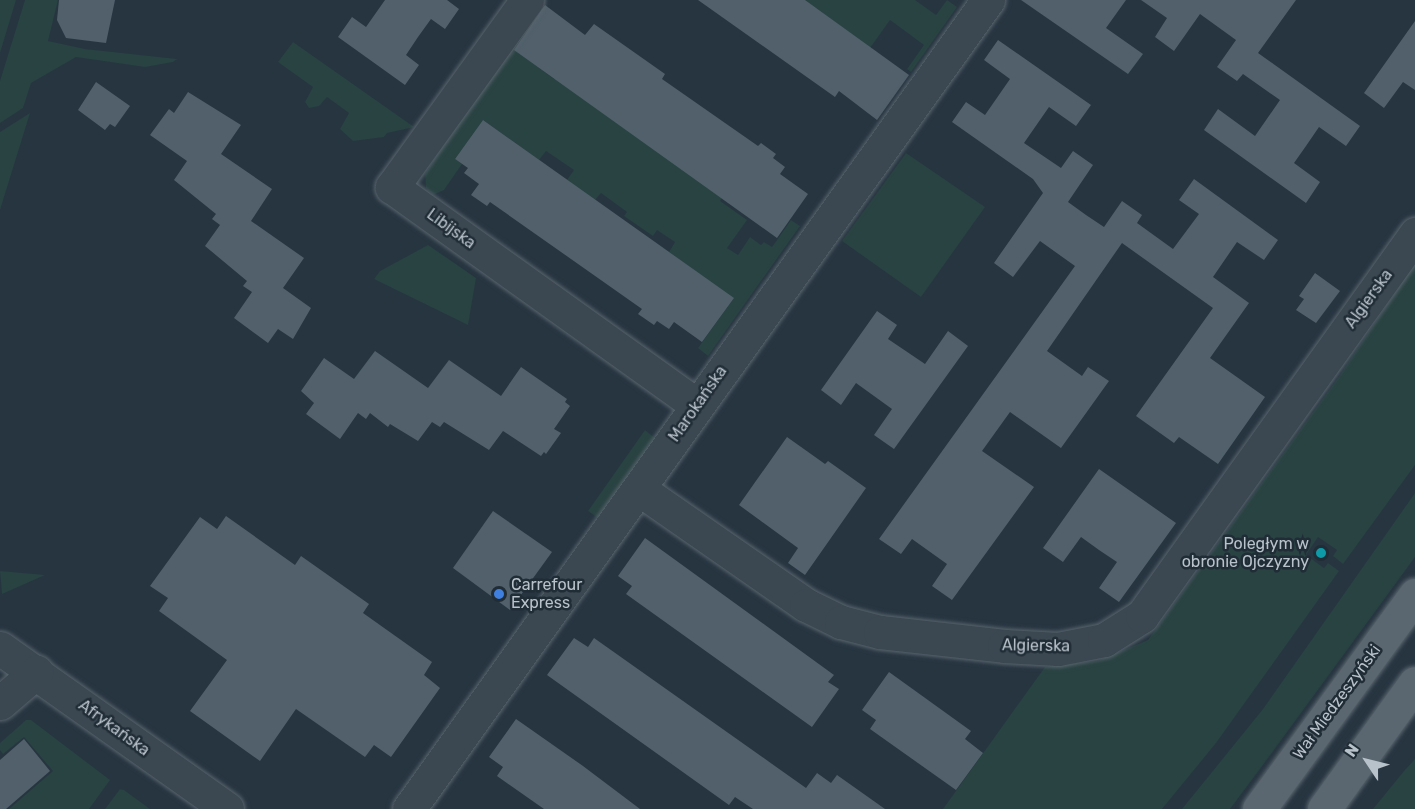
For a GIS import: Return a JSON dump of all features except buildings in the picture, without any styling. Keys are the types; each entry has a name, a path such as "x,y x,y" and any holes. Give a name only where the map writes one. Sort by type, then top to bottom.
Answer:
{"main road":[{"name":"Wał Miedzeszyński","path":"1259,809 1415,595"},
{"path":"1324,809 1415,683"}],"street":[{"name":"Libijska","path":"527,0 392,187 697,405"},
{"name":"Marokańska","path":"409,809 988,0"},
{"name":"Algierska","path":"639,489 806,605 841,622 880,632 1004,646 1058,649 1104,640 1142,616 1415,234"},
{"name":"Afrykańska","path":"0,648 227,809"},
{"path":"0,703 36,672"}],"green space":[{"path":"0,0 16,0 0,53"},
{"path":"25,0 58,0 48,41 85,49 177,59 173,62 145,67 76,57 31,83 23,108 0,123 0,81"},
{"path":"781,0 915,0 936,15 947,0 957,7 911,72 907,69 924,45 890,20 870,48 816,8"},
{"path":"544,4 511,54 515,50 554,79 556,77 722,198 720,201 747,220 727,248 738,255 750,237 761,245 764,242 772,247 791,220 800,226 708,356 698,348 733,299 669,252 675,242 657,230 653,236 624,216 627,212 601,193 595,200 559,191 574,170 546,151 539,160 483,120 455,159 462,164 444,190 433,195 426,188 425,174 450,134"},
{"path":"293,42 414,127 387,133 384,137 353,141 340,129 349,113 327,97 319,106 309,108 305,102 313,87 278,62"},
{"path":"30,113 0,210 0,132"},
{"path":"906,153 985,207 921,297 842,241"},
{"path":"428,245 476,278 468,325 374,279 380,271"},
{"path":"1415,263 1415,465 1343,564 1333,556 1337,550 1318,537 1306,555 1324,568 1328,563 1339,571 1216,743 1162,809 943,809 1045,667 1098,661 1148,640 1338,378"},
{"path":"645,430 656,439 598,518 588,511"},
{"path":"1415,493 1415,557 1257,773 1230,809 1182,809 1263,709"},
{"path":"0,571 45,575 2,594"},
{"path":"26,720 31,720 110,780 89,809 9,809 53,771 24,737 3,754 0,750 0,743"},
{"path":"1415,759 1415,809 1373,809 1404,771"},
{"path":"120,789 124,790 150,809 105,809"}],"place":[{"name":"Poległym w obronie Ojczyzny","path":"1321,553"},
{"name":"Carrefour Express","path":"499,594"}]}
